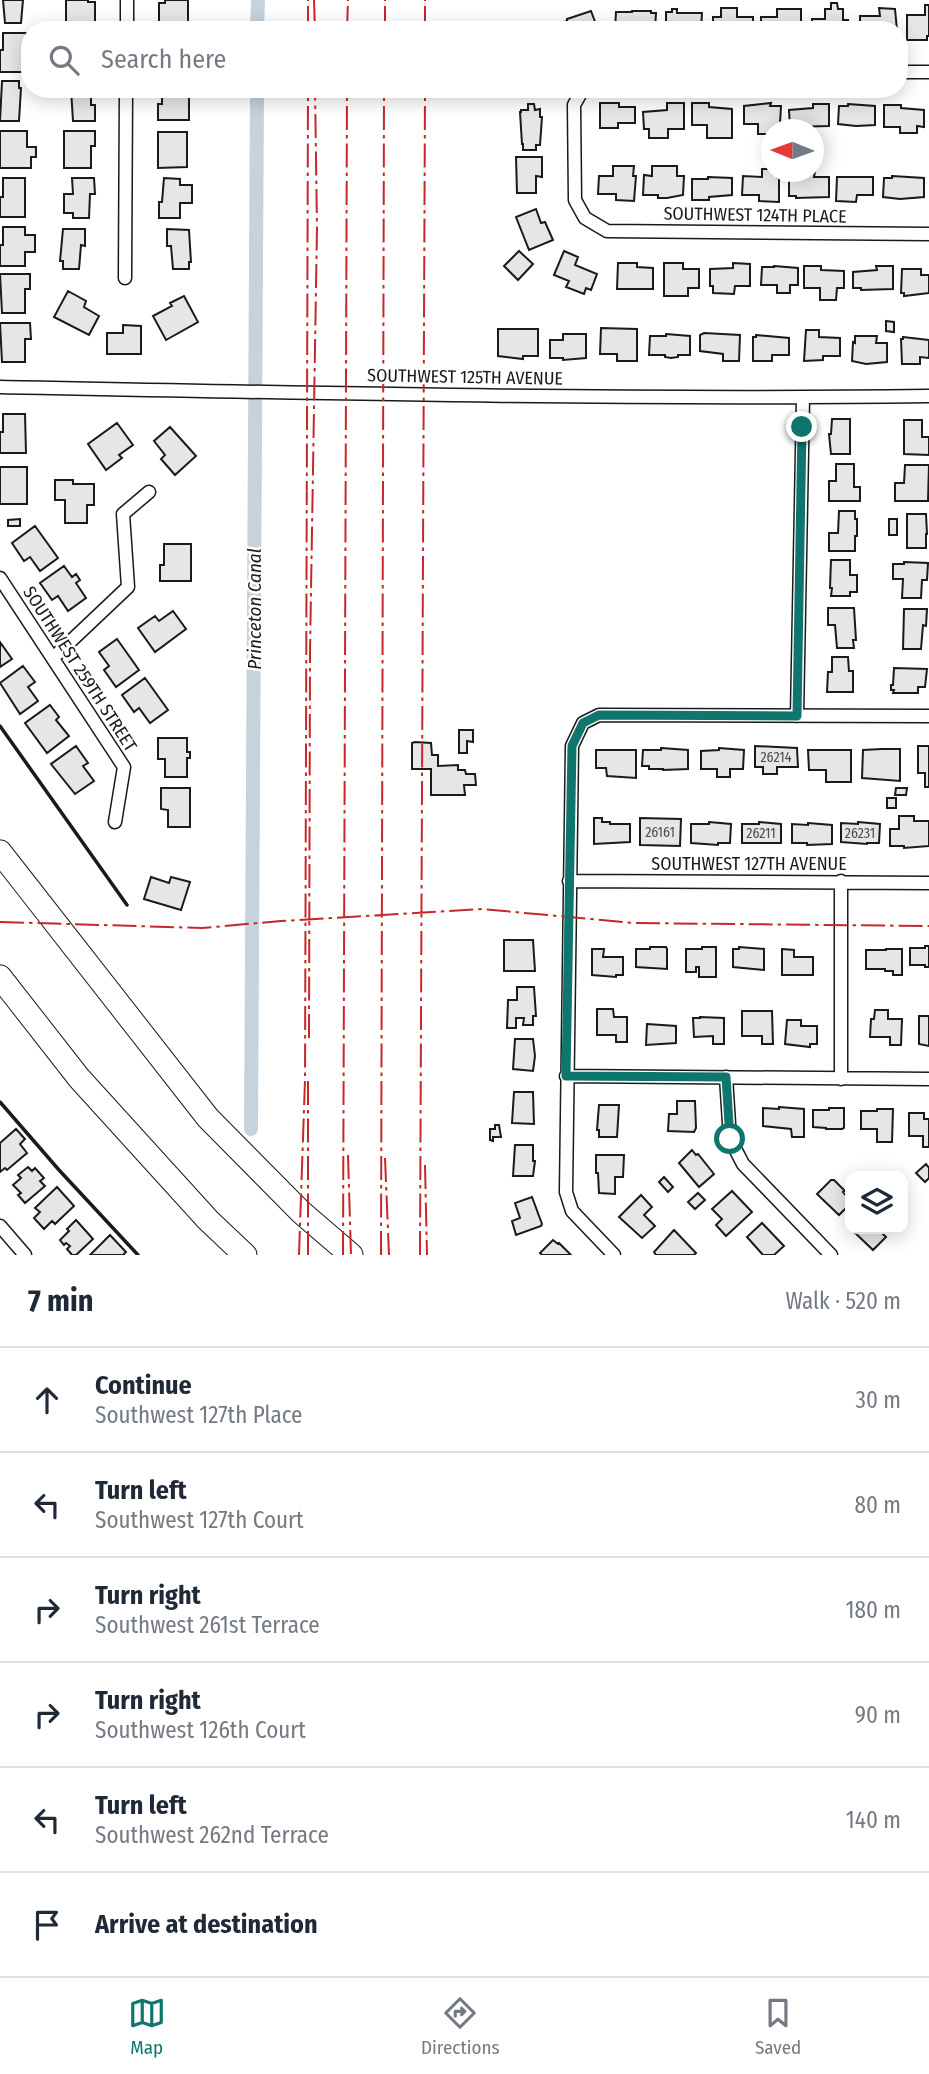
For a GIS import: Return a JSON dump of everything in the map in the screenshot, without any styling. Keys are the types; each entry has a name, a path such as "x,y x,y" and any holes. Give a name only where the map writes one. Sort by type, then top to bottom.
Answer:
{"highway":[{"path":"0,852 208,1118 302,1212 351,1255"},
{"path":"0,977 79,1078 208,1220 245,1255"}],"street":[{"path":"127,0 127,21"},
{"path":"908,72 929,72"},
{"path":"125,278 126,98"},
{"name":"SOUTHWEST 124TH PLACE","path":"578,98 574,105 575,200 585,218 607,231 929,234"},
{"name":"SOUTHWEST 125TH AVENUE","path":"0,387 803,398 929,396"},
{"path":"797,716 803,398"},
{"path":"53,658 128,587 123,514 149,492"},
{"name":"SOUTHWEST 259TH STREET","path":"0,578 124,767 115,822"},
{"path":"614,1255 572,1211 566,1192 572,746 583,723 599,715 929,716"},
{"name":"SOUTHWEST 127TH AVENUE","path":"569,881 929,883"},
{"path":"841,881 841,1079"},
{"path":"566,1076 929,1079"},
{"path":"726,1077 730,1139 743,1164 831,1255"},
{"path":"0,1226 25,1255"}],"building":[{"path":"3,0 23,0 21,23 5,23"},
{"path":"66,0 95,2 95,21 66,21"},
{"path":"165,0 188,0 188,21 159,21 159,3 165,3"},
{"path":"831,3 837,3 838,9 843,9 843,20 848,21 812,21 825,19 825,9 831,9"},
{"path":"925,5 929,5 927,40 908,40 907,15 925,15"},
{"path":"721,8 737,8 737,17 753,17 753,21 713,21 713,17 721,17"},
{"path":"879,8 895,9 896,21 860,21 860,16 880,16"},
{"path":"672,9 677,9 677,13 702,13 702,21 666,21 666,12 672,12"},
{"path":"777,9 801,9 801,21 761,21 761,17 777,17"},
{"path":"591,11 595,21 567,21"},
{"path":"651,11 656,13 656,21 616,21 616,12"},
{"path":"3,33 21,33 21,72 0,72 0,50 3,50"},
{"path":"2,81 19,81 19,121 0,121"},
{"path":"72,98 91,98 91,105 95,105 95,121 73,121"},
{"path":"162,98 189,98 189,120 158,120 158,104 162,104"},
{"path":"600,103 619,103 619,107 635,107 635,123 618,123 618,128 600,128"},
{"path":"667,103 684,103 684,129 668,129 668,138 649,138 649,129 644,129 643,112 667,110"},
{"path":"692,103 709,103 709,107 732,109 732,138 707,138 707,125 692,125"},
{"path":"771,103 770,106 781,106 780,119 761,119 761,134 758,134 758,124 744,124 744,106"},
{"path":"528,104 534,104 535,110 540,109 542,117 540,145 536,145 536,150 523,150 520,112 528,110"},
{"path":"813,104 829,104 829,126 824,126 824,119 790,119 789,110 813,108"},
{"path":"884,105 901,105 901,108 924,110 924,127 917,126 917,133 900,133 900,127 884,127"},
{"path":"839,106 875,106 875,125 838,124"},
{"path":"0,131 27,131 27,147 36,147 36,157 31,157 31,168 0,168"},
{"path":"64,131 95,131 95,146 91,146 91,168 64,168"},
{"path":"158,132 187,132 187,167 158,168"},
{"path":"516,157 542,157 542,177 536,176 536,193 517,193"},
{"path":"613,166 634,166 634,201 616,200 616,194 598,194 599,176 613,176"},
{"path":"652,166 677,166 677,176 684,176 683,195 658,198 658,195 643,195 644,175 652,176"},
{"path":"743,176 761,177 761,182 779,182 779,202 759,201 759,195 742,195"},
{"path":"824,177 829,177 829,197 789,196 789,182 824,182"},
{"path":"837,177 873,177 873,195 857,195 856,202 836,201"},
{"path":"3,178 25,178 25,217 0,217"},
{"path":"72,178 94,178 95,194 90,194 89,218 73,218 73,213 64,213 64,194 73,194"},
{"path":"164,178 180,179 180,185 192,185 192,203 180,203 180,218 159,218"},
{"path":"732,178 732,195 709,197 709,200 692,200 692,179"},
{"path":"884,178 924,178 924,197 883,197"},
{"path":"536,209 541,223 545,222 553,240 529,250 516,217"},
{"path":"3,227 25,227 25,235 35,235 35,252 25,252 25,266 0,266"},
{"path":"63,229 85,229 85,246 81,245 79,269 63,269 63,261 60,261"},
{"path":"167,229 189,230 189,269 173,269 171,246 167,246"},
{"path":"519,251 533,264 518,280 504,266"},
{"path":"564,251 578,257 575,265 597,274 591,290 586,288 584,294 566,287 569,281 554,275"},
{"path":"618,263 637,263 637,267 653,268 653,289 617,289"},
{"path":"664,263 683,263 683,269 699,269 699,288 688,288 688,296 664,296"},
{"path":"733,263 750,264 750,286 735,286 734,294 713,293 713,286 710,286 710,269 733,268"},
{"path":"804,266 821,266 821,270 844,271 844,288 837,288 836,300 820,300 820,288 804,288"},
{"path":"876,266 893,266 893,289 853,288 853,272 877,270"},
{"path":"762,267 798,268 798,285 790,285 790,293 777,293 777,285 761,285"},
{"path":"902,269 921,269 921,275 929,275 929,293 904,296 904,293 901,293"},
{"path":"0,274 30,274 30,289 25,289 25,313 2,313"},
{"path":"68,291 86,301 84,307 99,316 89,335 54,317"},
{"path":"184,296 198,322 166,340 153,316"},
{"path":"886,321 894,322 894,332 886,331"},
{"path":"0,323 30,323 31,339 25,339 25,362 2,362"},
{"path":"123,325 141,326 141,354 107,354 107,333 123,333"},
{"path":"601,328 637,329 637,361 617,361 617,354 600,354"},
{"path":"498,329 538,329 538,356 523,356 523,359 498,356"},
{"path":"806,330 819,330 819,337 840,338 840,356 823,356 823,360 804,361"},
{"path":"563,334 586,334 586,358 550,358 550,340 563,340"},
{"path":"700,335 740,335 739,361 723,361 723,354 700,351"},
{"path":"650,336 690,336 690,355 671,358 665,355 649,355"},
{"path":"855,336 877,336 876,343 887,343 887,362 866,364 852,361"},
{"path":"753,337 789,338 789,355 772,355 772,361 753,361"},
{"path":"903,337 929,340 929,358 920,357 920,364 902,364"},
{"path":"3,414 25,414 26,453 0,453"},
{"path":"832,419 850,419 850,454 831,454 829,434"},
{"path":"904,420 922,420 922,437 929,437 929,455 904,454"},
{"path":"117,423 133,445 119,455 122,458 106,470 88,444"},
{"path":"170,427 196,456 175,475 161,459 165,455 154,441"},
{"path":"836,464 854,464 854,487 860,487 860,501 829,501 829,481 836,481"},
{"path":"905,465 929,465 928,501 895,501 895,483 904,483"},
{"path":"0,467 27,467 27,504 0,504"},
{"path":"55,480 73,480 73,484 94,484 94,505 87,505 87,523 65,523 65,500 55,500"},
{"path":"839,511 855,511 855,551 829,551 829,533 838,533"},
{"path":"907,514 926,514 926,548 907,548"},
{"path":"20,519 20,526 8,526 8,520"},
{"path":"889,519 897,519 897,535 889,535"},
{"path":"35,526 58,558 40,571 30,557 24,561 12,543"},
{"path":"164,544 191,544 191,581 160,581 160,565 164,565"},
{"path":"831,560 850,560 850,575 857,575 857,592 850,592 850,596 831,596"},
{"path":"928,563 927,580 922,580 921,598 902,598 903,579 893,579 893,564"},
{"path":"64,566 72,577 76,574 80,580 76,583 86,598 68,611 58,596 52,600 40,583"},
{"path":"828,608 854,608 854,648 837,648 835,625 828,625"},
{"path":"904,609 927,609 921,649 903,649"},
{"path":"173,611 186,629 155,652 138,628 155,616 159,621"},
{"path":"117,639 139,670 116,687 104,670 109,666 99,652"},
{"path":"0,642 12,659 0,667"},
{"path":"832,657 848,657 849,671 853,671 853,692 827,692 828,672 832,672"},
{"path":"23,666 35,682 28,687 38,701 20,714 0,683"},
{"path":"894,668 927,669 925,687 918,687 918,693 893,693 891,685"},
{"path":"145,678 168,710 150,723 139,708 134,712 122,695"},
{"path":"50,705 59,717 56,720 69,736 47,753 25,723"},
{"path":"459,730 473,730 473,742 467,741 467,753 459,753"},
{"path":"158,738 187,738 190,758 187,758 187,777 165,777 165,759 158,759"},
{"path":"412,743 431,743 432,755 438,755 438,766 458,765 458,770 475,774 476,785 464,785 465,795 431,795 431,769 412,769"},
{"path":"76,746 88,763 83,766 94,781 75,794 51,764"},
{"path":"755,746 797,748 798,767 777,767 777,774 763,774 763,767 755,767"},
{"path":"918,746 929,746 929,787 925,787 925,773 918,773"},
{"path":"719,748 744,750 743,769 730,769 730,777 717,777 717,769 701,769 701,751"},
{"path":"900,749 900,781 862,778 863,750"},
{"path":"596,750 636,750 636,778 607,776 606,768 596,768"},
{"path":"643,750 688,750 688,769 663,770 642,766"},
{"path":"808,750 851,750 851,782 826,782 826,770 809,770"},
{"path":"161,788 190,788 190,827 168,827 168,810 161,809"},
{"path":"896,788 907,788 906,795 895,795"},
{"path":"887,798 896,798 896,808 887,808"},
{"path":"899,816 914,816 914,821 929,821 929,846 890,846 890,829 899,829"},
{"path":"594,818 602,818 602,822 610,824 630,824 630,842 594,844"},
{"path":"640,818 681,819 680,846 640,845"},
{"path":"841,823 880,824 879,843 841,842"},
{"path":"691,824 731,824 730,843 691,843"},
{"path":"742,824 781,824 781,843 742,843"},
{"path":"792,824 832,825 832,844 792,843"},
{"path":"151,877 169,883 171,877 190,882 181,910 144,899"},
{"path":"504,940 533,940 535,971 504,971"},
{"path":"929,946 929,967 910,965 910,948"},
{"path":"666,947 667,969 636,967 636,949"},
{"path":"716,947 716,977 699,977 699,967 696,967 696,972 686,972 686,949"},
{"path":"592,949 604,949 603,957 623,957 623,975 592,975"},
{"path":"733,949 764,949 764,970 733,967"},
{"path":"782,949 794,950 794,957 813,957 813,975 782,975"},
{"path":"902,949 902,975 893,975 893,971 885,969 866,969 866,950"},
{"path":"517,987 534,987 536,1016 533,1016 533,1025 523,1025 524,1018 516,1018 516,1028 507,1028 508,1000 517,1000"},
{"path":"597,1009 613,1009 614,1017 627,1017 627,1042 616,1042 616,1035 597,1035"},
{"path":"875,1010 888,1010 888,1019 902,1019 901,1045 890,1045 890,1037 870,1037 871,1019 874,1019"},
{"path":"742,1011 772,1011 773,1044 762,1044 762,1036 742,1036"},
{"path":"919,1016 929,1016 929,1046 919,1044"},
{"path":"693,1018 724,1018 724,1044 713,1044 713,1036 694,1037"},
{"path":"787,1020 801,1020 801,1026 817,1026 817,1044 810,1044 810,1047 785,1044"},
{"path":"647,1024 676,1026 676,1043 646,1045"},
{"path":"515,1039 533,1039 533,1071 513,1069"},
{"path":"514,1092 533,1092 534,1124 512,1123"},
{"path":"677,1101 695,1101 694,1132 668,1131 669,1114 677,1114"},
{"path":"599,1105 619,1105 617,1137 599,1137"},
{"path":"763,1108 804,1109 804,1137 792,1137 791,1129 763,1126"},
{"path":"844,1108 844,1128 813,1127 813,1110"},
{"path":"893,1109 892,1142 877,1142 877,1129 861,1129 861,1111"},
{"path":"909,1113 924,1113 924,1119 929,1119 929,1147 923,1147 923,1136 909,1136"},
{"path":"495,1125 499,1125 501,1137 493,1137 493,1141 490,1140 490,1129 495,1129"},
{"path":"16,1129 25,1139 20,1144 27,1153 7,1170 5,1168 0,1172 0,1143"},
{"path":"515,1145 533,1145 533,1176 513,1176"},
{"path":"692,1150 714,1174 699,1187 679,1163"},
{"path":"596,1155 624,1155 623,1177 615,1177 615,1194 599,1193"},
{"path":"926,1164 929,1178 925,1182 916,1173"},
{"path":"28,1167 32,1171 35,1168 44,1178 40,1181 45,1186 25,1203 18,1195 21,1193 13,1185 21,1178 18,1175"},
{"path":"664,1177 673,1187 668,1192 659,1182"},
{"path":"834,1180 845,1191 845,1209 839,1215 817,1194"},
{"path":"57,1187 74,1206 55,1224 52,1221 44,1229 34,1218 40,1212 35,1208"},
{"path":"732,1191 752,1212 726,1236 716,1225 722,1219 712,1209"},
{"path":"698,1193 705,1200 695,1209 688,1202"},
{"path":"641,1195 652,1207 644,1215 655,1226 642,1238 619,1217"},
{"path":"532,1197 542,1224 516,1235 512,1221 520,1218 515,1203"},
{"path":"76,1220 93,1239 76,1255 72,1255 67,1249 70,1246 66,1243 64,1245 60,1240"},
{"path":"762,1223 784,1246 774,1255 763,1255 747,1237"},
{"path":"674,1230 696,1253 694,1255 656,1255 654,1252"},
{"path":"856,1234 883,1234 886,1237 873,1250"},
{"path":"110,1235 126,1252 123,1255 90,1255"},
{"path":"553,1240 571,1255 542,1255 540,1253"}],"waterway":[{"name":"Princeton Canal","path":"257,21 258,0"},
{"name":"Princeton Canal","path":"251,1129 257,98"}],"wall":[{"path":"0,726 127,905"},
{"path":"0,1102 138,1255"}],"power":[{"path":"308,0 308,21"},
{"path":"314,0 315,21"},
{"path":"347,21 348,0"},
{"path":"385,0 385,21"},
{"path":"425,0 425,21"},
{"path":"299,1255 305,1080 308,98"},
{"path":"309,1038 310,652 317,227 315,98"},
{"path":"343,1255 347,98"},
{"path":"381,1255 384,98"},
{"path":"420,1255 425,98"},
{"path":"0,922 202,928 482,909 633,923 929,926"},
{"path":"308,1076 308,1255"},
{"path":"348,1155 351,1255"},
{"path":"385,1158 389,1255"},
{"path":"425,1165 427,1255"}],"route":[{"path":"730,1139 726,1077 566,1076 572,746 583,723 599,715 797,716 802,427"}]}
